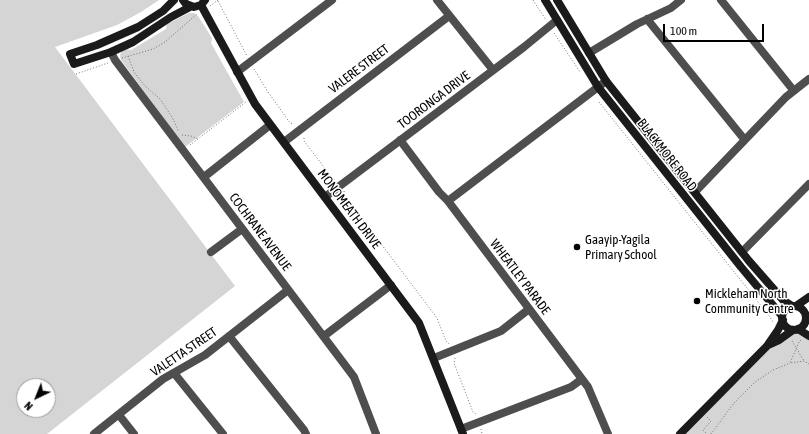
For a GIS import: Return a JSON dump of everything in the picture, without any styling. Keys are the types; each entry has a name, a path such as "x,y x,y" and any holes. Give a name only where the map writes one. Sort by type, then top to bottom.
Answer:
{"street":[{"path":"174,0 163,11 138,26 97,45 70,54 74,64 112,52 133,42 171,17 190,7 203,5"},
{"path":"183,0 190,7"},
{"path":"237,72 332,0"},
{"path":"437,0 493,70"},
{"name":"BLACKMORE ROAD","path":"545,0 598,87 782,318"},
{"name":"BLACKMORE ROAD","path":"556,0 606,81 742,252 784,301 794,306"},
{"path":"589,53 637,24 671,8 681,0"},
{"path":"721,0 794,91"},
{"name":"MONOMEATH DRIVE","path":"203,5 251,98 419,323 462,432"},
{"name":"VALERE STREET","path":"284,142 449,16"},
{"path":"647,19 744,139"},
{"name":"TOORONGA DRIVE","path":"325,197 524,47 557,20"},
{"name":"COCHRANE AVENUE","path":"112,52 115,60 354,377 376,434"},
{"path":"695,192 744,139 794,91 809,79"},
{"path":"448,201 606,81"},
{"path":"204,178 270,125"},
{"name":"WHEATLEY PARADE","path":"400,140 439,192 448,201 582,379 591,392 608,434"},
{"path":"742,252 809,184"},
{"path":"211,252 242,229"},
{"path":"324,336 391,285"},
{"name":"VALETTA STREET","path":"94,434 163,379 205,355 288,290"},
{"path":"680,434 767,346 778,330 786,310 809,297"},
{"path":"767,346 804,325 808,317 801,309 794,306"},
{"path":"434,358 501,331 529,309"},
{"path":"782,318 787,327 796,329 808,335"},
{"path":"229,336 306,434"},
{"path":"174,373 223,434"},
{"path":"462,432 479,422 571,387 582,379"},
{"path":"119,415 134,434"}],"path":[{"path":"76,74 115,60 153,49 165,42 192,18 203,5 218,1 250,62 268,92 290,123 294,124 299,130 309,147 333,179 336,180 345,192 345,196 437,318 446,341 449,343 455,358 454,363 472,412 476,415 482,429 482,434"},
{"path":"128,56 134,72 145,86 160,99 185,141"},
{"path":"183,150 251,98"},
{"path":"181,135 191,136 198,139"},
{"path":"790,363 799,342 808,335"},
{"path":"711,434 734,403 755,382 773,370 790,363 804,361 809,364"},
{"path":"702,412 711,421 703,430 707,434"}],"shaded area":[{"path":"0,0 159,0 117,25 55,47 235,286 47,434 0,434"},
{"path":"189,13 194,13 198,16 212,38 211,43 244,102 185,147 121,60 120,56 121,52 125,49 131,50 166,29 167,24"},
{"path":"793,330 809,336 809,434 680,434 767,346"}],"place":[{"name":"Gaayip-Yagila Primary School","path":"577,247"},
{"name":"Mickleham North Community Centre","path":"697,301"}]}
